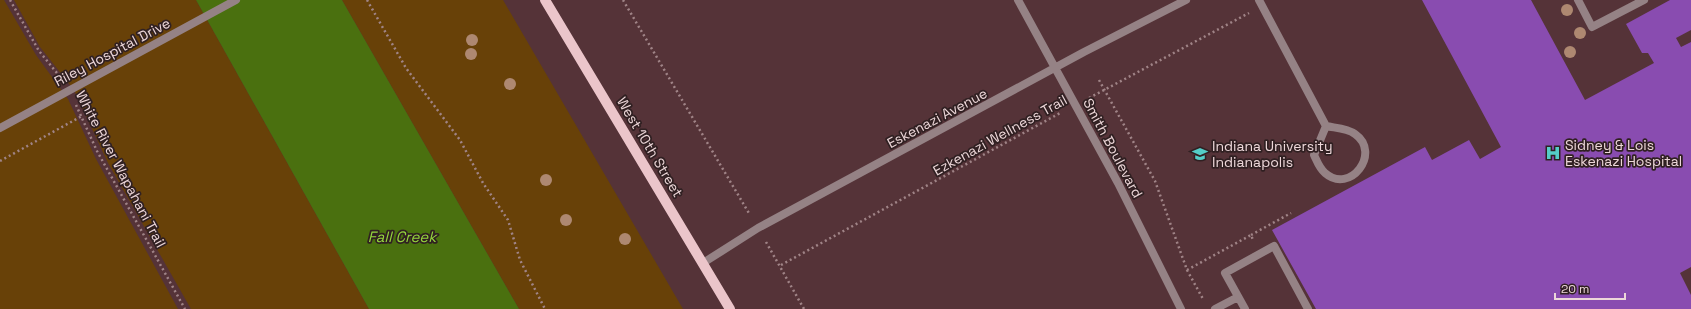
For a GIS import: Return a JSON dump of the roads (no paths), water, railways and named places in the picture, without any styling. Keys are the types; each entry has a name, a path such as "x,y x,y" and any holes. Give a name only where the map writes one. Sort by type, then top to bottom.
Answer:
{"main road":[{"name":"West 10th Street","path":"545,0 730,309"}],"street":[{"name":"Riley Hospital Drive","path":"0,128 236,0"},
{"name":"Smith Boulevard","path":"1018,0 1076,105 1182,309"},
{"name":"Eskenazi Avenue","path":"703,263 758,228 1055,68 1186,0"},
{"path":"1578,0 1592,27 1644,0"},
{"path":"1260,3 1326,126"},
{"path":"1326,126 1346,130 1361,139 1365,146 1366,155 1361,170 1355,175 1348,178 1332,177 1320,168 1314,155 1326,126"},
{"path":"1245,309 1225,273 1274,246 1308,309"},
{"path":"1216,309 1238,297"}],"water":[{"name":"Fall Creek","path":"196,0 342,0 519,309 369,309"}],"place":[{"name":"Sidney & Lois Eskenazi Hospital","path":"1553,153"},
{"name":"Indiana University Indianapolis","path":"1200,154"}]}
